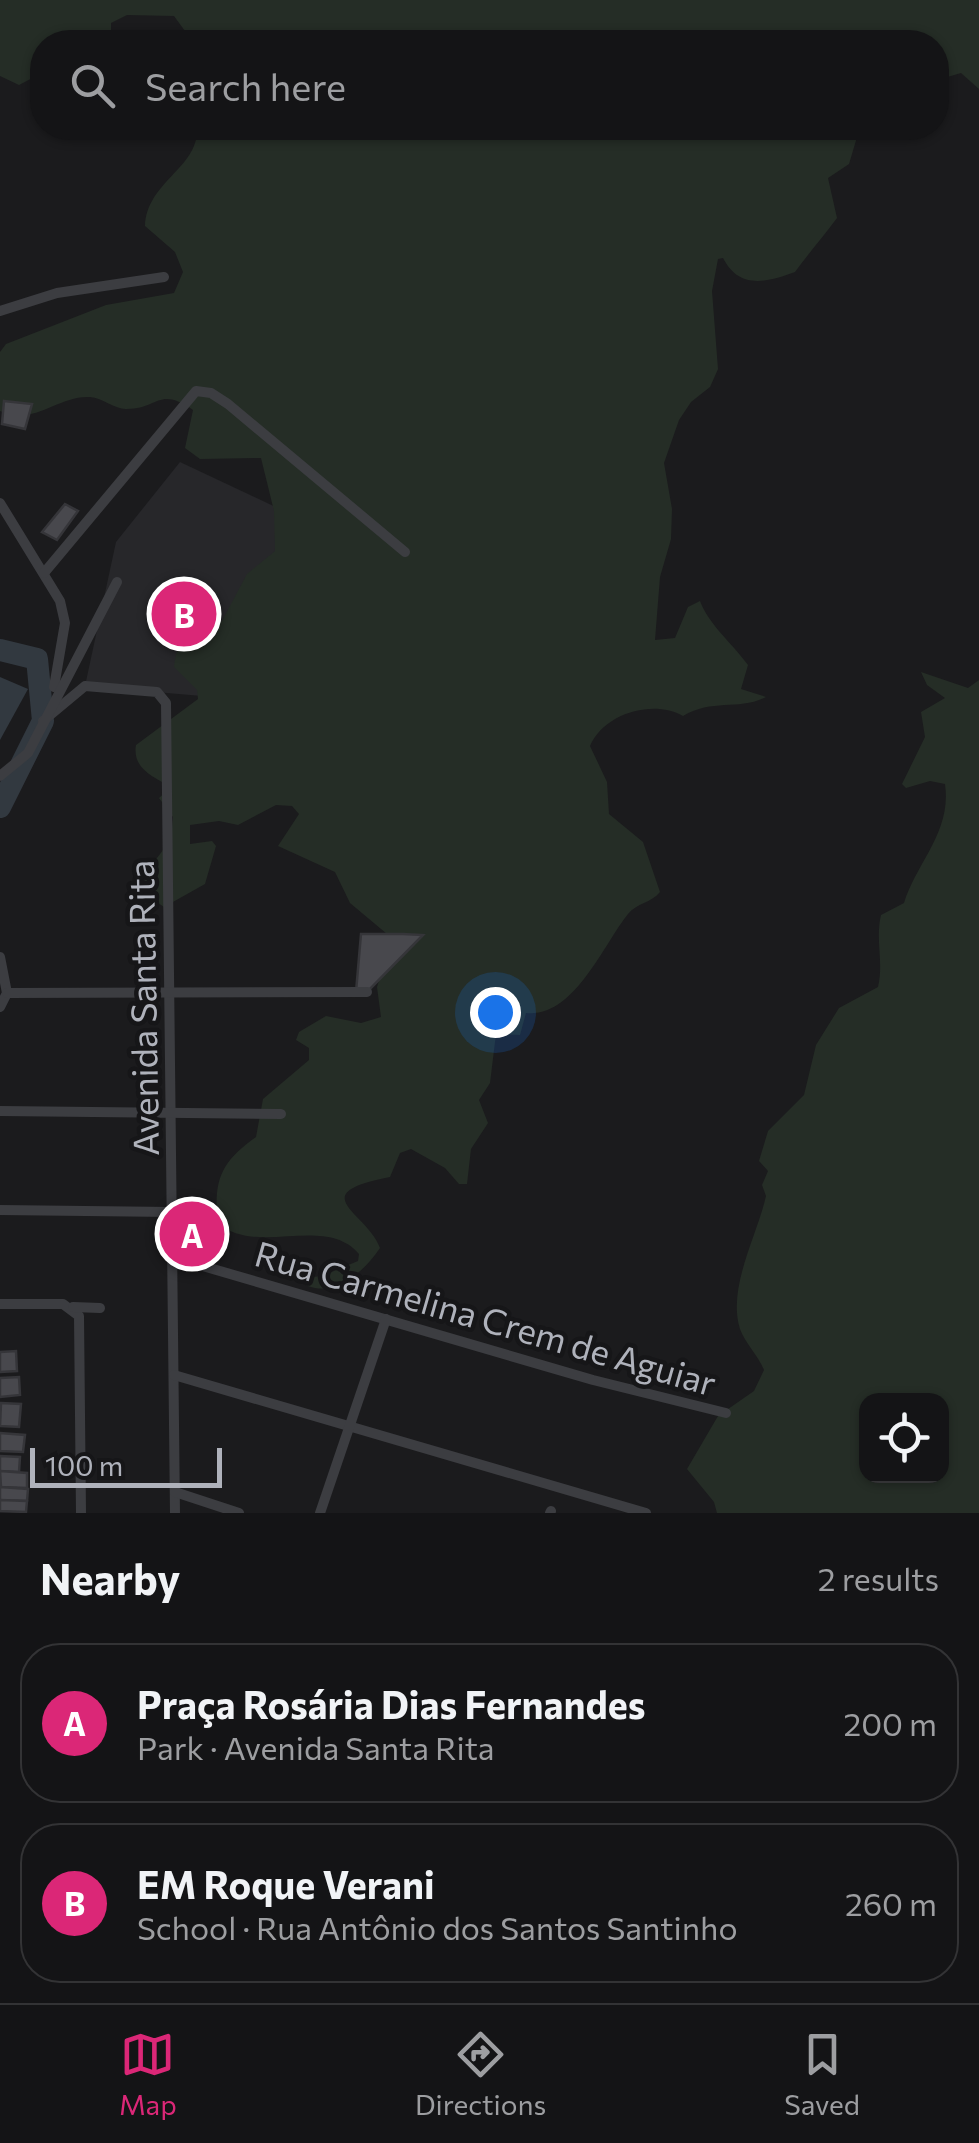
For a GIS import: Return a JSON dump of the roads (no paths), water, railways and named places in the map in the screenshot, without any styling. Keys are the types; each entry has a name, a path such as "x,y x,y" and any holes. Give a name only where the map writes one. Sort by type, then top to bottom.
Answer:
{"street":[{"path":"0,311 58,293 164,278"},
{"path":"44,573 196,391 212,393 406,552"},
{"path":"0,503 60,600 64,622 52,698"},
{"path":"0,776 28,753 52,698 116,582"},
{"name":"Avenida Santa Rita","path":"43,721 85,686 157,692 166,702 175,1513"},
{"path":"0,958 7,993 0,1007"},
{"path":"7,993 367,992"},
{"path":"0,1112 282,1114"},
{"path":"0,1210 172,1212"},
{"name":"Rua Carmelina Crem de Aguiar","path":"172,1257 726,1414"},
{"path":"0,1304 100,1308"},
{"path":"72,1307 79,1316 81,1513"},
{"path":"320,1513 386,1319"},
{"path":"174,1375 646,1513"},
{"path":"175,1492 239,1513"}],"waterway":[{"path":"0,650 37,659 43,721 0,807"}],"place":[{"name":"EM Roque Verani","path":"184,614"},
{"name":"Praça Rosária Dias Fernandes","path":"192,1234"}]}
